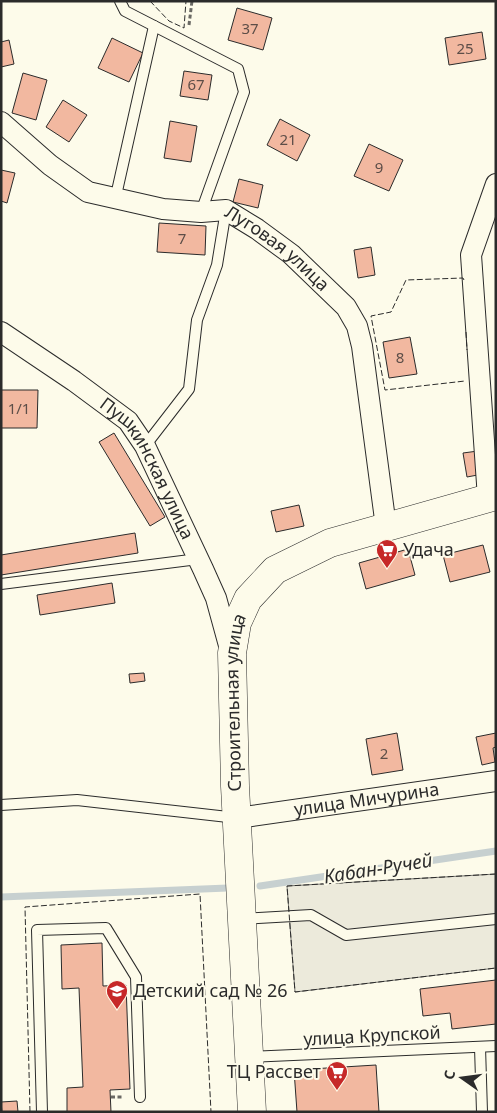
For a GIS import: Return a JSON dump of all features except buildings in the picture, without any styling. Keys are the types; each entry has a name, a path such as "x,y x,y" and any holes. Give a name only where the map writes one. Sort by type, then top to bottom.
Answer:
{"street":[{"name":"Луговая улица","path":"1,122 50,166 88,192 163,210 201,212 226,210 291,254 346,307 357,326 362,346 386,527"},
{"path":"492,497 471,255 496,184"},
{"name":"Пушкинская улица","path":"1,332 104,402 128,421 145,446 216,598 232,653"},
{"name":"Строительная улица","path":"252,1112 232,653 237,623 248,599 275,570 330,543 492,497"},
{"name":"улица Мичурина","path":"238,818 496,781"}],"lane":[{"path":"120,1 125,11 238,70 244,92 201,212"},
{"path":"115,200 154,26"},
{"path":"145,446 189,389 197,320 217,265 226,210"},
{"path":"1,584 198,559"},
{"path":"1,805 77,800 238,818"},
{"path":"243,920 311,915 346,935 496,919"},
{"path":"42,1112 37,930 106,928 136,977 140,1097"},
{"name":"улица Крупской","path":"250,1057 496,1046"},
{"path":"480,1047 482,1112"}],"path":[{"path":"186,44 192,1"}],"shaded area":[{"path":"496,874 496,968 295,992 287,886"}],"waterway":[{"name":"Кабан-Ручей","path":"260,886 496,851"},
{"name":"Кабан-Ручей","path":"1,897 228,888"}],"fence":[{"path":"150,1 169,21 184,28 186,1"},
{"path":"464,280 463,278 406,280 391,312 371,316 385,390 465,381"},
{"path":"466,332 467,350"},
{"path":"496,874 287,886 295,992 496,968"},
{"path":"30,1112 25,907 200,894 211,1112"}],"place":[{"name":"Удача","path":"387,569"},
{"name":"Детский сад № 26","path":"117,1010"},
{"name":"ТЦ Рассвет","path":"337,1091"}]}
